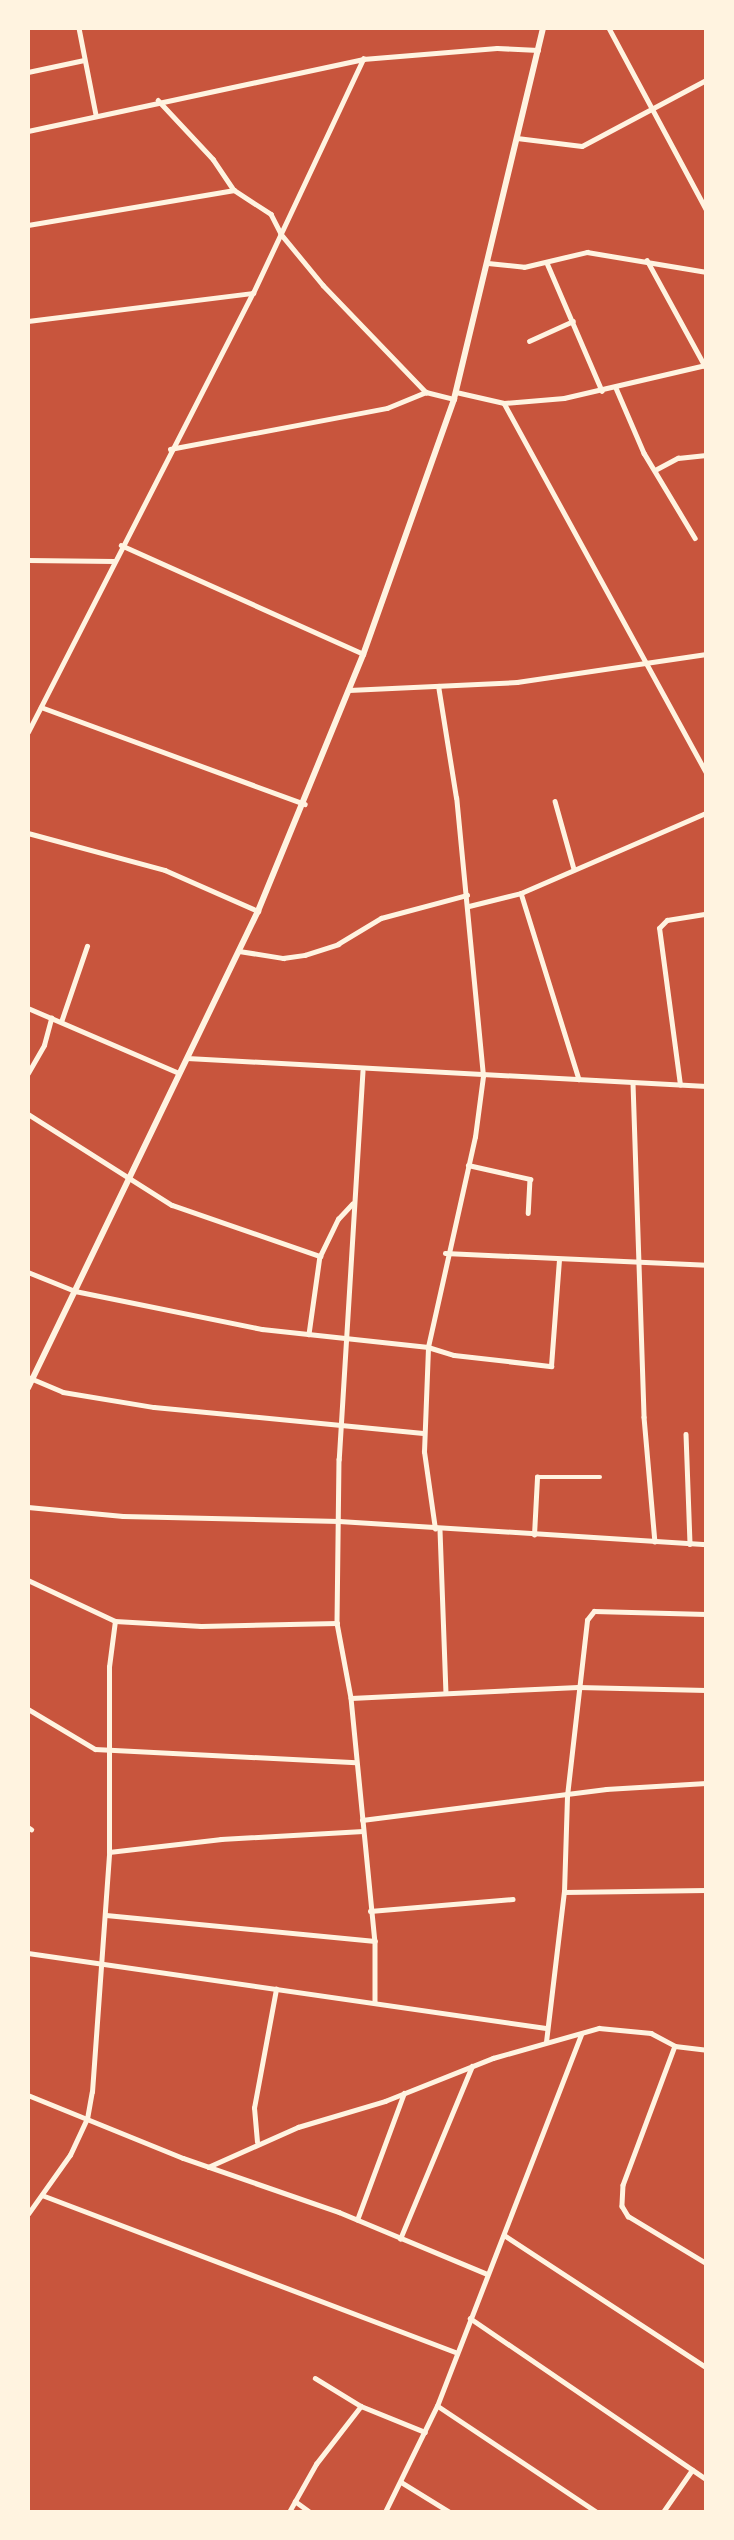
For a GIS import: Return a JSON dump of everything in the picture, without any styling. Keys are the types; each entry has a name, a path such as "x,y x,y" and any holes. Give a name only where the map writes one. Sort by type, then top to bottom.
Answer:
{"main road":[{"path":"28,1388 30,1378 75,1291 258,911 305,804 363,654 455,395 543,28"}],"street":[{"path":"79,28 96,115"},
{"path":"609,28 706,209"},
{"path":"28,131 158,100 363,59 497,48 538,50"},
{"path":"28,732 170,449 253,293 363,59"},
{"path":"28,72 84,60"},
{"path":"517,138 582,146 706,80"},
{"path":"158,100 213,159 234,190 271,214 281,234 349,314 426,392"},
{"path":"28,225 234,190"},
{"path":"488,263 524,267 587,252 706,271"},
{"path":"170,449 387,408 426,392 504,403 602,391 705,365 647,260"},
{"path":"547,263 602,391"},
{"path":"28,321 253,293"},
{"path":"529,341 573,321"},
{"path":"616,388 655,470 695,538"},
{"path":"504,403 706,772"},
{"path":"655,470 678,458 706,455"},
{"path":"121,545 363,654"},
{"path":"28,560 114,561"},
{"path":"349,690 517,682 706,654"},
{"path":"438,686 469,906 483,1076 468,1165 445,1254 428,1347 424,1433 437,1530 446,1693"},
{"path":"41,707 305,804"},
{"path":"555,801 574,869"},
{"path":"469,906 522,893 706,813"},
{"path":"28,833 165,870 258,911"},
{"path":"522,893 579,1080"},
{"path":"239,951 283,958 305,955 338,944 381,918 467,895"},
{"path":"680,1085 659,928 667,920 706,914"},
{"path":"61,1022 87,946"},
{"path":"28,1008 179,1073"},
{"path":"28,1073 44,1045 51,1018"},
{"path":"187,1059 363,1071 706,1086"},
{"path":"363,1071 352,1204 348,1337 341,1427 337,1623 351,1698 375,1941 375,2002"},
{"path":"633,1083 644,1417 655,1542"},
{"path":"28,1115 128,1179 202,1218 320,1256"},
{"path":"468,1165 530,1179 528,1213"},
{"path":"309,1334 320,1256 338,1219 352,1204"},
{"path":"445,1254 706,1265"},
{"path":"28,1272 75,1291 262,1329 428,1347 454,1355 551,1366 559,1260"},
{"path":"30,1378 63,1392 154,1407 424,1433"},
{"path":"686,1434 690,1544"},
{"path":"534,1535 537,1477 600,1477"},
{"path":"28,1507 123,1516 339,1521 437,1530 706,1544"},
{"path":"28,1580 115,1621 201,1626 337,1623"},
{"path":"545,2042 565,1892 567,1796 587,1620 594,1611 706,1614"},
{"path":"28,2214 70,2155 87,2119 106,1915 111,1749 109,1667 115,1621"},
{"path":"351,1698 579,1687 706,1690"},
{"path":"28,1709 82,1743 111,1749 262,1761 356,1762"},
{"path":"362,1821 567,1796 706,1783"},
{"path":"109,1853 220,1839 363,1831"},
{"path":"565,1892 706,1891"},
{"path":"370,1911 512,1899"},
{"path":"106,1915 375,1941"},
{"path":"28,1953 101,1961 547,2028"},
{"path":"257,2142 254,2108 276,1989"},
{"path":"208,2167 257,2142 404,2093 472,2066 581,2033 626,2029 651,2034 675,2046 706,2050"},
{"path":"385,2512 437,2406 581,2033"},
{"path":"675,2046 623,2185 622,2206 628,2216 706,2263"},
{"path":"400,2239 472,2066"},
{"path":"357,2220 404,2093"},
{"path":"28,2095 208,2167 357,2220 487,2274"},
{"path":"42,2195 456,2352"},
{"path":"504,2235 706,2368"},
{"path":"470,2318 706,2479"},
{"path":"315,2378 361,2406 425,2432"},
{"path":"289,2512 316,2464 361,2406"},
{"path":"437,2406 597,2512"},
{"path":"663,2512 692,2470"},
{"path":"401,2482 450,2512"},
{"path":"295,2501 310,2512"}]}
